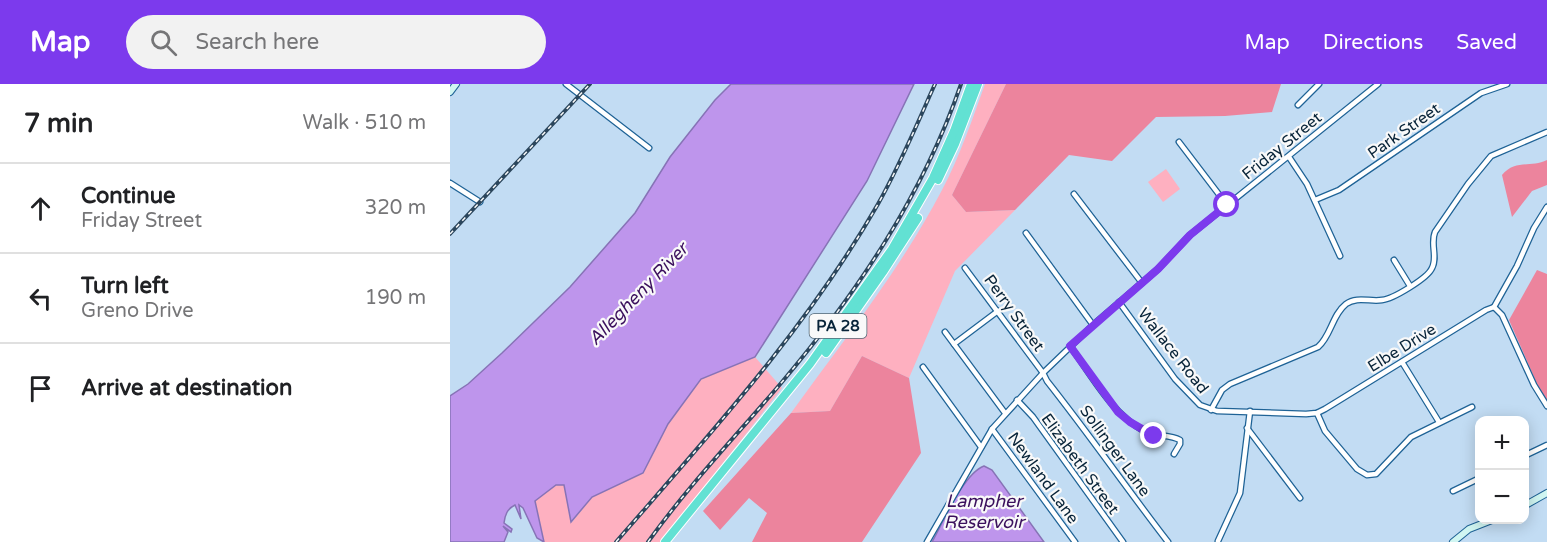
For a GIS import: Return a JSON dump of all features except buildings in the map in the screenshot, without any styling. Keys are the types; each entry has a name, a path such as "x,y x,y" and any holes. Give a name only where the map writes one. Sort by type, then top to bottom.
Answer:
{"highway":[{"name":"PA 28","path":"665,542 810,364 892,249 937,170 971,84"},
{"name":"PA 28","path":"672,542 830,348 901,245 945,167 978,84"}],"street":[{"path":"450,92 456,84"},
{"path":"566,84 649,148"},
{"path":"1298,105 1319,84"},
{"name":"Park Street","path":"1315,200 1340,190 1481,93 1507,84"},
{"name":"Friday Street","path":"927,542 992,429 1043,373 1093,325 1167,260 1190,235 1375,85"},
{"path":"1472,407 1411,436 1381,471 1367,476 1357,469 1325,431 1317,413 1211,410 1222,390 1230,384 1318,347 1325,340 1338,313 1345,305 1355,300 1387,299 1410,286 1431,270 1434,263 1435,232 1468,184 1491,156 1547,132"},
{"path":"1179,142 1227,205"},
{"path":"1289,157 1305,180 1340,256"},
{"path":"450,183 480,202"},
{"path":"1074,194 1142,283"},
{"path":"1547,207 1494,307 1502,315 1534,386 1547,406"},
{"path":"1026,233 1093,325"},
{"path":"1394,260 1410,286"},
{"name":"Perry Street","path":"965,268 1043,373"},
{"name":"Wallace Road","path":"1119,302 1175,379 1200,405 1211,410"},
{"name":"Elbe Drive","path":"1317,413 1494,307"},
{"path":"954,344 998,311"},
{"path":"945,332 1005,413"},
{"path":"1070,346 1118,412 1154,436 1173,436 1179,440 1180,444 1174,454"},
{"path":"1402,362 1438,422"},
{"path":"922,367 981,447"},
{"name":"Sollinger Lane","path":"1043,373 1168,542"},
{"name":"Elizabeth Street","path":"1017,400 1032,417 1123,542"},
{"path":"1218,541 1240,493 1250,411"},
{"path":"1247,428 1300,498"},
{"name":"Newland Lane","path":"992,429 1075,542"},
{"path":"1529,454 1547,445"},
{"path":"1453,491 1475,480"},
{"path":"1529,503 1547,493"},
{"path":"1453,542 1469,529 1480,524"}],"shaded area":[{"path":"985,84 1006,84 952,195 966,212 1015,210 955,271 909,378 862,356 830,411 791,413 871,304 926,219 954,164"},
{"path":"1006,84 1281,84 1272,112 1225,116 1156,117 1112,161 1069,155 1015,210 966,212 952,195"},
{"path":"1547,160 1547,185 1532,191 1512,217 1502,175 1518,165"},
{"path":"1166,169 1180,189 1163,202 1148,182"},
{"path":"1537,270 1547,274 1547,402 1509,320"},
{"path":"862,356 909,378 921,453 862,542 752,542 767,513 749,498 720,530 703,511 791,413 830,411"},
{"path":"755,357 782,388 661,542 544,542 535,501 556,485 564,485 572,522 592,497 643,473 668,424 701,379"}],"water":[{"name":"Allegheny River","path":"731,84 914,84 867,181 755,357 701,379 668,424 643,473 592,497 571,522 564,485 556,485 535,501 544,542 537,538 523,508 519,505 521,519 515,505 508,510 505,517 504,523 512,529 511,532 503,526 508,532 504,542 450,542 450,396 468,384 570,287 635,213 670,157 715,100"},
{"name":"Lampher Reservoir","path":"984,466 992,470 1044,542 932,542 961,489 976,471"}],"railway":[{"path":"450,234 590,84"},
{"path":"616,542 756,379 820,294 878,204 935,84"},
{"path":"648,542 696,481 810,348 862,278 928,165 961,84"}],"route":[{"path":"1154,436 1118,412 1070,346 1158,269 1198,227 1227,205"}]}
